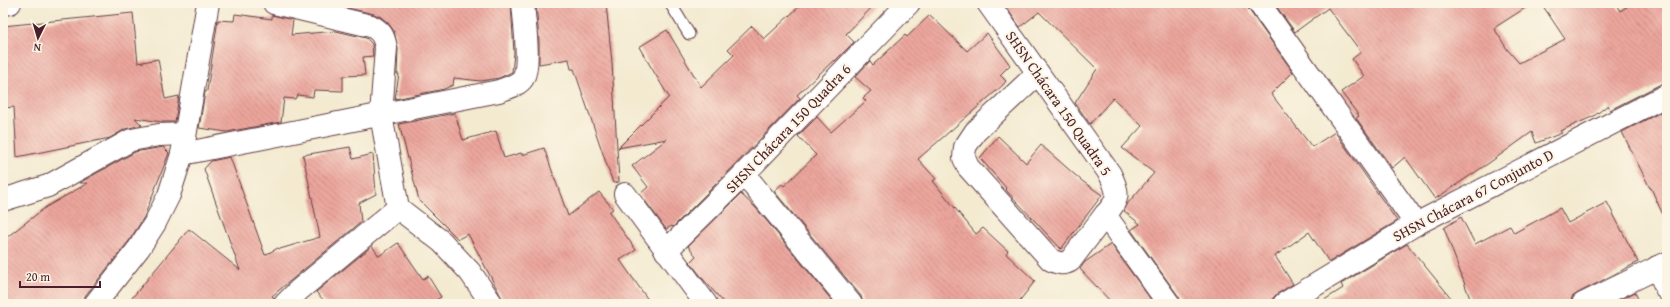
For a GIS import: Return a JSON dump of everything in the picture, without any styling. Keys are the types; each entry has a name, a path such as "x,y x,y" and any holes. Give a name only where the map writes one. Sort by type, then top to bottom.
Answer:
{"street":[{"path":"3,4 10,3"},
{"path":"95,304 139,248 155,223 169,195 183,144 208,3"},
{"path":"274,3 370,26 379,30 384,38 386,48 381,114 398,208 442,242 470,272 492,304"},
{"path":"3,200 48,186 131,140 159,135 183,144 381,114 499,91 514,85 523,78 527,66 523,3"},
{"name":"SHSN Chácara 150 Quadra 6","path":"666,250 744,174 910,3"},
{"name":"SHSN Chácara 150 Quadra 5","path":"988,3 1038,73 1110,174 1116,186 1118,198 1113,207 1070,261 1065,263 1058,263 1051,260 968,167 964,158 965,147 975,132 1038,73"},
{"path":"1259,3 1416,224"},
{"name":"SHSN Chácara 67 Conjunto D","path":"1284,304 1416,224 1667,95"},
{"path":"744,174 851,304"},
{"path":"625,194 706,304"},
{"path":"285,304 299,290 398,208"},
{"path":"1106,215 1169,304"},
{"path":"1584,304 1662,265 1667,290"}],"lane":[{"path":"670,3 689,34"}],"building":[{"path":"348,3 511,3 514,53 512,72 499,78 481,81 454,78 453,85 444,89 395,99 399,74 397,74 398,49 394,31 381,17 347,8"},
{"path":"536,3 606,3 612,63 619,182 613,183 574,69 571,69 569,59 539,64"},
{"path":"803,3 876,3 846,34 854,42 797,95 800,98 673,227 672,226 666,229 640,194 648,187 632,166 667,139 618,148 669,97 639,47 667,30 701,87 734,55 728,49 752,26 764,39"},
{"path":"1003,3 1247,3 1249,10 1293,72 1271,94 1312,147 1335,132 1397,221 1329,262 1309,232 1275,256 1293,284 1277,294 1273,298 1272,304 1181,304 1179,297 1131,230 1140,224 1124,211 1128,203 1154,173 1122,148 1142,126 1113,98 1090,124 1075,103 1097,69 1039,12 1020,27"},
{"path":"1274,3 1533,3 1494,28 1507,49 1519,63 1565,39 1541,3 1615,3 1620,11 1633,3 1660,3 1667,14 1667,83 1661,84 1610,110 1608,105 1594,116 1560,131 1562,133 1536,143 1532,132 1435,199 1405,157 1392,168 1356,118 1359,116 1341,92 1364,76 1352,59 1361,52 1328,8 1295,32"},
{"path":"133,13 138,63 158,59 165,99 179,96 175,122 162,122 135,118 142,125 125,129 110,138 17,157 14,107 3,108 3,26"},
{"path":"235,14 272,19 272,15 293,20 291,35 336,31 366,38 372,44 373,56 363,57 365,75 343,76 343,91 314,90 313,97 298,95 295,99 284,98 281,122 227,132 199,128 205,92 207,91 218,20 234,21"},
{"path":"930,15 967,51 987,33 1010,65 1000,75 1006,81 1003,85 918,159 936,179 933,181 976,234 983,228 1008,251 1006,254 1035,281 1017,304 863,304 861,296 774,191 782,184 784,186 816,155 798,136 817,117 831,132 866,101 863,98 871,91 855,77 870,61 873,65 905,35 907,37"},
{"path":"1667,109 1667,224 1651,188 1622,132"},
{"path":"455,113 463,140 496,131 504,158 521,153 522,155 544,148 568,216 599,192 613,209 609,212 636,250 620,260 651,304 505,304 468,234 458,239 419,200 399,124"},
{"path":"998,136 1026,163 1041,145 1082,181 1102,195 1061,249 1005,189 1006,188 980,158"},
{"path":"163,147 169,153 144,217 129,241 85,296 83,304 3,304 3,240 46,207 88,183 79,183 135,152"},
{"path":"350,147 353,159 373,154 376,194 359,203 361,222 272,296 274,298 273,304 127,304 189,229 240,270 204,169 211,161 230,157 265,255 278,248 280,249 320,237 303,155"},
{"path":"741,194 756,208 835,304 725,304 703,279 690,262 696,256 688,246"},
{"path":"1607,202 1638,262 1578,293 1572,297 1571,304 1472,304 1444,228 1461,217 1475,244 1510,226 1514,233 1560,208 1568,223"},
{"path":"398,243 423,279 428,276 441,297 430,304 327,304 316,292 372,246 379,256"},
{"path":"1111,244 1154,304 1113,304 1080,269 1085,262"},
{"path":"1407,244 1456,304 1318,304 1343,288 1341,284"},
{"path":"1635,292 1640,304 1612,304"}]}
